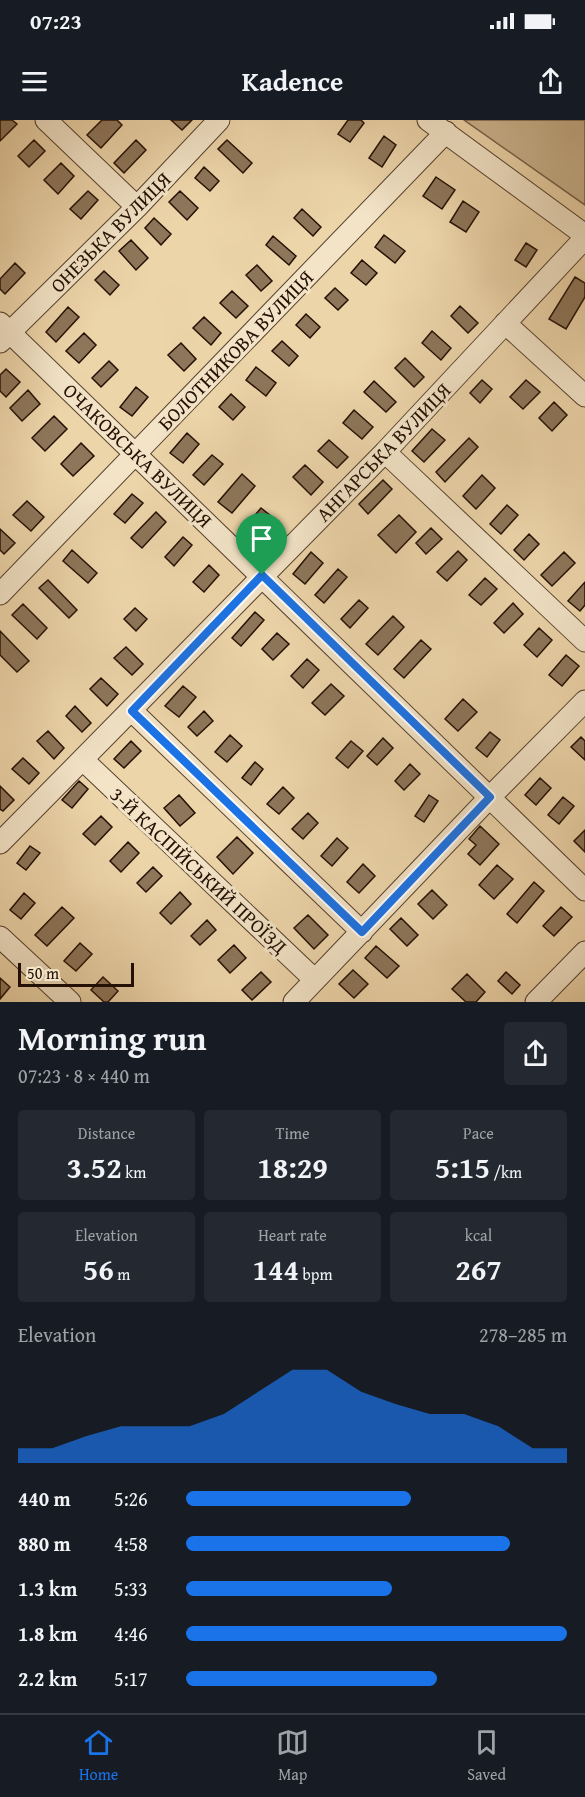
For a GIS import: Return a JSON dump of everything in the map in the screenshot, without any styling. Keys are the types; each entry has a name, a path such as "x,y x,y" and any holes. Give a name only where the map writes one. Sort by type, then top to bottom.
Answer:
{"street":[{"path":"46,120 137,207"},
{"name":"ОНЕЗЬКА ВУЛИЦЯ","path":"3,332 137,207 219,120"},
{"path":"428,120 585,236"},
{"name":"БОЛОТНИКОВА ВУЛИЦЯ","path":"0,594 446,132"},
{"name":"АНГАРСЬКА ВУЛИЦЯ","path":"0,843 385,452 585,236"},
{"path":"505,323 585,396"},
{"name":"ОЧАКОВСЬКА ВУЛИЦЯ","path":"3,332 135,453 585,890"},
{"path":"385,452 585,641"},
{"path":"294,1002 585,701"},
{"path":"132,711 362,932"},
{"name":"3-Й КАСПІЙСЬКИЙ ПРОЇЗД","path":"83,760 315,980"},
{"path":"0,937 70,1002"},
{"path":"536,1002 585,952"}],"shaded area":[{"path":"464,120 585,120 585,205"}],"building":[{"path":"0,120 12,120 17,124 0,141"},
{"path":"102,120 117,120 122,125 101,148 87,135"},
{"path":"171,120 192,120 182,130"},
{"path":"348,120 361,120 364,123 350,142 338,134"},
{"path":"384,136 396,145 382,167 369,158"},
{"path":"34,140 45,151 29,167 18,156"},
{"path":"136,140 146,150 124,173 114,163"},
{"path":"227,140 252,163 243,173 218,149"},
{"path":"61,163 74,176 58,194 44,180"},
{"path":"204,167 219,181 210,191 195,178"},
{"path":"436,177 455,190 442,209 423,196"},
{"path":"88,191 98,200 81,219 70,209"},
{"path":"180,191 198,208 187,220 169,202"},
{"path":"463,201 479,212 466,232 450,222"},
{"path":"302,209 321,227 313,236 294,218"},
{"path":"154,218 171,234 161,245 145,228"},
{"path":"384,235 405,251 395,263 375,247"},
{"path":"273,236 296,256 289,265 266,245"},
{"path":"131,240 148,258 136,270 119,251"},
{"path":"526,243 537,250 526,267 515,260"},
{"path":"362,260 377,273 366,285 351,273"},
{"path":"15,263 25,273 5,294 0,289 0,279"},
{"path":"257,265 272,281 261,291 246,275"},
{"path":"104,271 119,285 110,295 95,280"},
{"path":"575,277 585,283 585,297 566,329 549,319"},
{"path":"335,288 348,300 338,310 325,298"},
{"path":"232,291 248,306 236,318 220,303"},
{"path":"460,306 478,323 468,333 451,316"},
{"path":"68,307 79,317 56,342 46,332"},
{"path":"306,314 320,327 310,338 296,325"},
{"path":"204,317 221,333 211,345 193,328"},
{"path":"432,331 451,348 441,360 422,343"},
{"path":"84,333 96,345 79,363 66,351"},
{"path":"282,341 298,356 289,366 272,351"},
{"path":"181,343 196,359 184,371 168,355"},
{"path":"405,358 424,377 414,387 395,368"},
{"path":"109,361 118,370 101,387 92,378"},
{"path":"256,367 276,383 266,396 246,380"},
{"path":"6,369 20,382 6,397 0,391 0,375"},
{"path":"482,380 492,389 480,403 470,393"},
{"path":"526,380 540,392 523,409 510,397"},
{"path":"374,381 396,402 386,412 364,392"},
{"path":"136,387 148,397 132,416 120,407"},
{"path":"28,390 40,404 22,421 10,408"},
{"path":"231,394 245,407 233,420 219,407"},
{"path":"554,402 567,415 552,431 539,418"},
{"path":"354,410 373,427 362,439 343,423"},
{"path":"54,416 67,429 45,451 32,438"},
{"path":"432,429 445,440 424,462 412,451"},
{"path":"187,433 199,444 183,463 170,453"},
{"path":"469,438 478,447 445,482 436,472"},
{"path":"329,440 348,457 337,468 318,451"},
{"path":"81,443 94,456 73,476 61,464"},
{"path":"212,455 223,464 204,485 193,475"},
{"path":"305,465 323,482 311,495 293,477"},
{"path":"242,474 255,486 232,513 218,502"},
{"path":"482,475 495,488 476,509 463,496"},
{"path":"383,480 392,489 368,514 359,504"},
{"path":"132,494 143,503 125,523 114,514"},
{"path":"27,501 44,517 31,531 13,515"},
{"path":"507,505 518,515 501,534 490,524"},
{"path":"261,508 271,516 255,535 245,527"},
{"path":"156,512 166,522 142,548 131,538"},
{"path":"399,515 416,532 396,553 378,535"},
{"path":"431,528 442,539 426,554 416,543"},
{"path":"0,529 15,543 4,554 0,550"},
{"path":"529,534 539,544 524,560 514,550"},
{"path":"183,537 192,545 174,566 165,557"},
{"path":"72,550 97,573 88,583 63,561"},
{"path":"458,551 467,560 447,581 437,572"},
{"path":"311,552 323,563 305,584 293,574"},
{"path":"564,552 575,563 552,586 541,575"},
{"path":"209,565 219,575 204,592 193,582"},
{"path":"338,569 347,577 324,603 315,595"},
{"path":"485,578 497,589 481,605 469,595"},
{"path":"48,580 77,610 69,618 39,588"},
{"path":"585,582 585,605 580,611 568,601"},
{"path":"359,600 368,608 350,628 341,619"},
{"path":"513,603 523,614 504,633 494,623"},
{"path":"23,604 47,628 37,639 12,615"},
{"path":"135,608 147,619 136,631 124,619"},
{"path":"255,612 264,620 241,646 232,638"},
{"path":"393,616 404,627 378,655 366,644"},
{"path":"539,628 552,640 537,657 524,645"},
{"path":"0,631 29,661 17,672 0,655"},
{"path":"277,633 289,644 273,660 262,649"},
{"path":"421,640 431,649 404,678 394,669"},
{"path":"126,647 143,664 132,675 114,658"},
{"path":"566,655 579,666 562,686 549,675"},
{"path":"307,659 319,670 303,688 291,676"},
{"path":"101,678 118,694 107,706 90,689"},
{"path":"331,684 344,696 325,715 312,703"},
{"path":"183,686 196,697 179,717 165,706"},
{"path":"463,699 477,712 458,731 445,719"},
{"path":"75,706 91,723 82,732 66,716"},
{"path":"204,711 213,721 197,736 188,727"},
{"path":"48,731 64,748 54,759 37,741"},
{"path":"490,732 500,740 487,757 476,748"},
{"path":"230,735 242,746 227,762 215,752"},
{"path":"581,737 585,741 585,760 571,747"},
{"path":"383,738 393,748 377,765 367,756"},
{"path":"131,741 141,751 124,768 114,759"},
{"path":"351,741 363,751 348,768 336,758"},
{"path":"23,758 39,773 29,784 12,769"},
{"path":"255,762 263,769 251,785 242,778"},
{"path":"410,764 420,774 404,790 395,781"},
{"path":"540,778 551,788 536,805 525,795"},
{"path":"79,781 88,789 72,808 62,800"},
{"path":"0,786 14,800 3,811 0,809"},
{"path":"283,787 294,798 279,814 267,804"},
{"path":"179,795 195,813 180,826 164,808"},
{"path":"429,795 438,801 424,822 415,816"},
{"path":"563,797 574,806 559,824 548,815"},
{"path":"308,813 318,823 303,839 292,829"},
{"path":"101,816 112,827 95,845 83,834"},
{"path":"480,826 499,844 480,865 468,854 476,845 469,839"},
{"path":"585,830 585,852 574,841"},
{"path":"237,837 253,853 233,874 217,857"},
{"path":"337,838 348,848 332,866 321,856"},
{"path":"128,842 139,853 121,872 110,861"},
{"path":"30,846 40,853 26,870 17,863"},
{"path":"363,864 375,876 359,893 347,882"},
{"path":"497,865 513,879 494,899 479,885"},
{"path":"153,867 162,876 146,892 137,883"},
{"path":"534,882 544,891 517,923 507,914"},
{"path":"432,890 447,905 433,919 418,904"},
{"path":"180,892 191,904 171,924 160,913"},
{"path":"24,893 35,903 21,919 10,910"},
{"path":"62,907 74,918 47,946 35,935"},
{"path":"561,907 572,917 554,936 543,926"},
{"path":"308,915 328,935 314,949 294,928"},
{"path":"401,918 418,935 407,946 390,929"},
{"path":"207,920 216,930 200,945 191,936"},
{"path":"80,943 92,954 76,971 64,961"},
{"path":"234,945 246,958 230,973 218,960"},
{"path":"376,946 399,966 387,978 365,958"},
{"path":"353,970 368,984 354,998 339,984"},
{"path":"261,972 271,982 252,1000 242,990"},
{"path":"506,972 520,985 512,994 498,981"},
{"path":"467,974 485,992 476,1002 466,1002 452,989"},
{"path":"103,977 118,991 108,1002 104,1002 91,990"},
{"path":"0,978 10,987 0,999"}],"route":[{"path":"262,575 490,797 362,932 132,711 262,575"}]}
